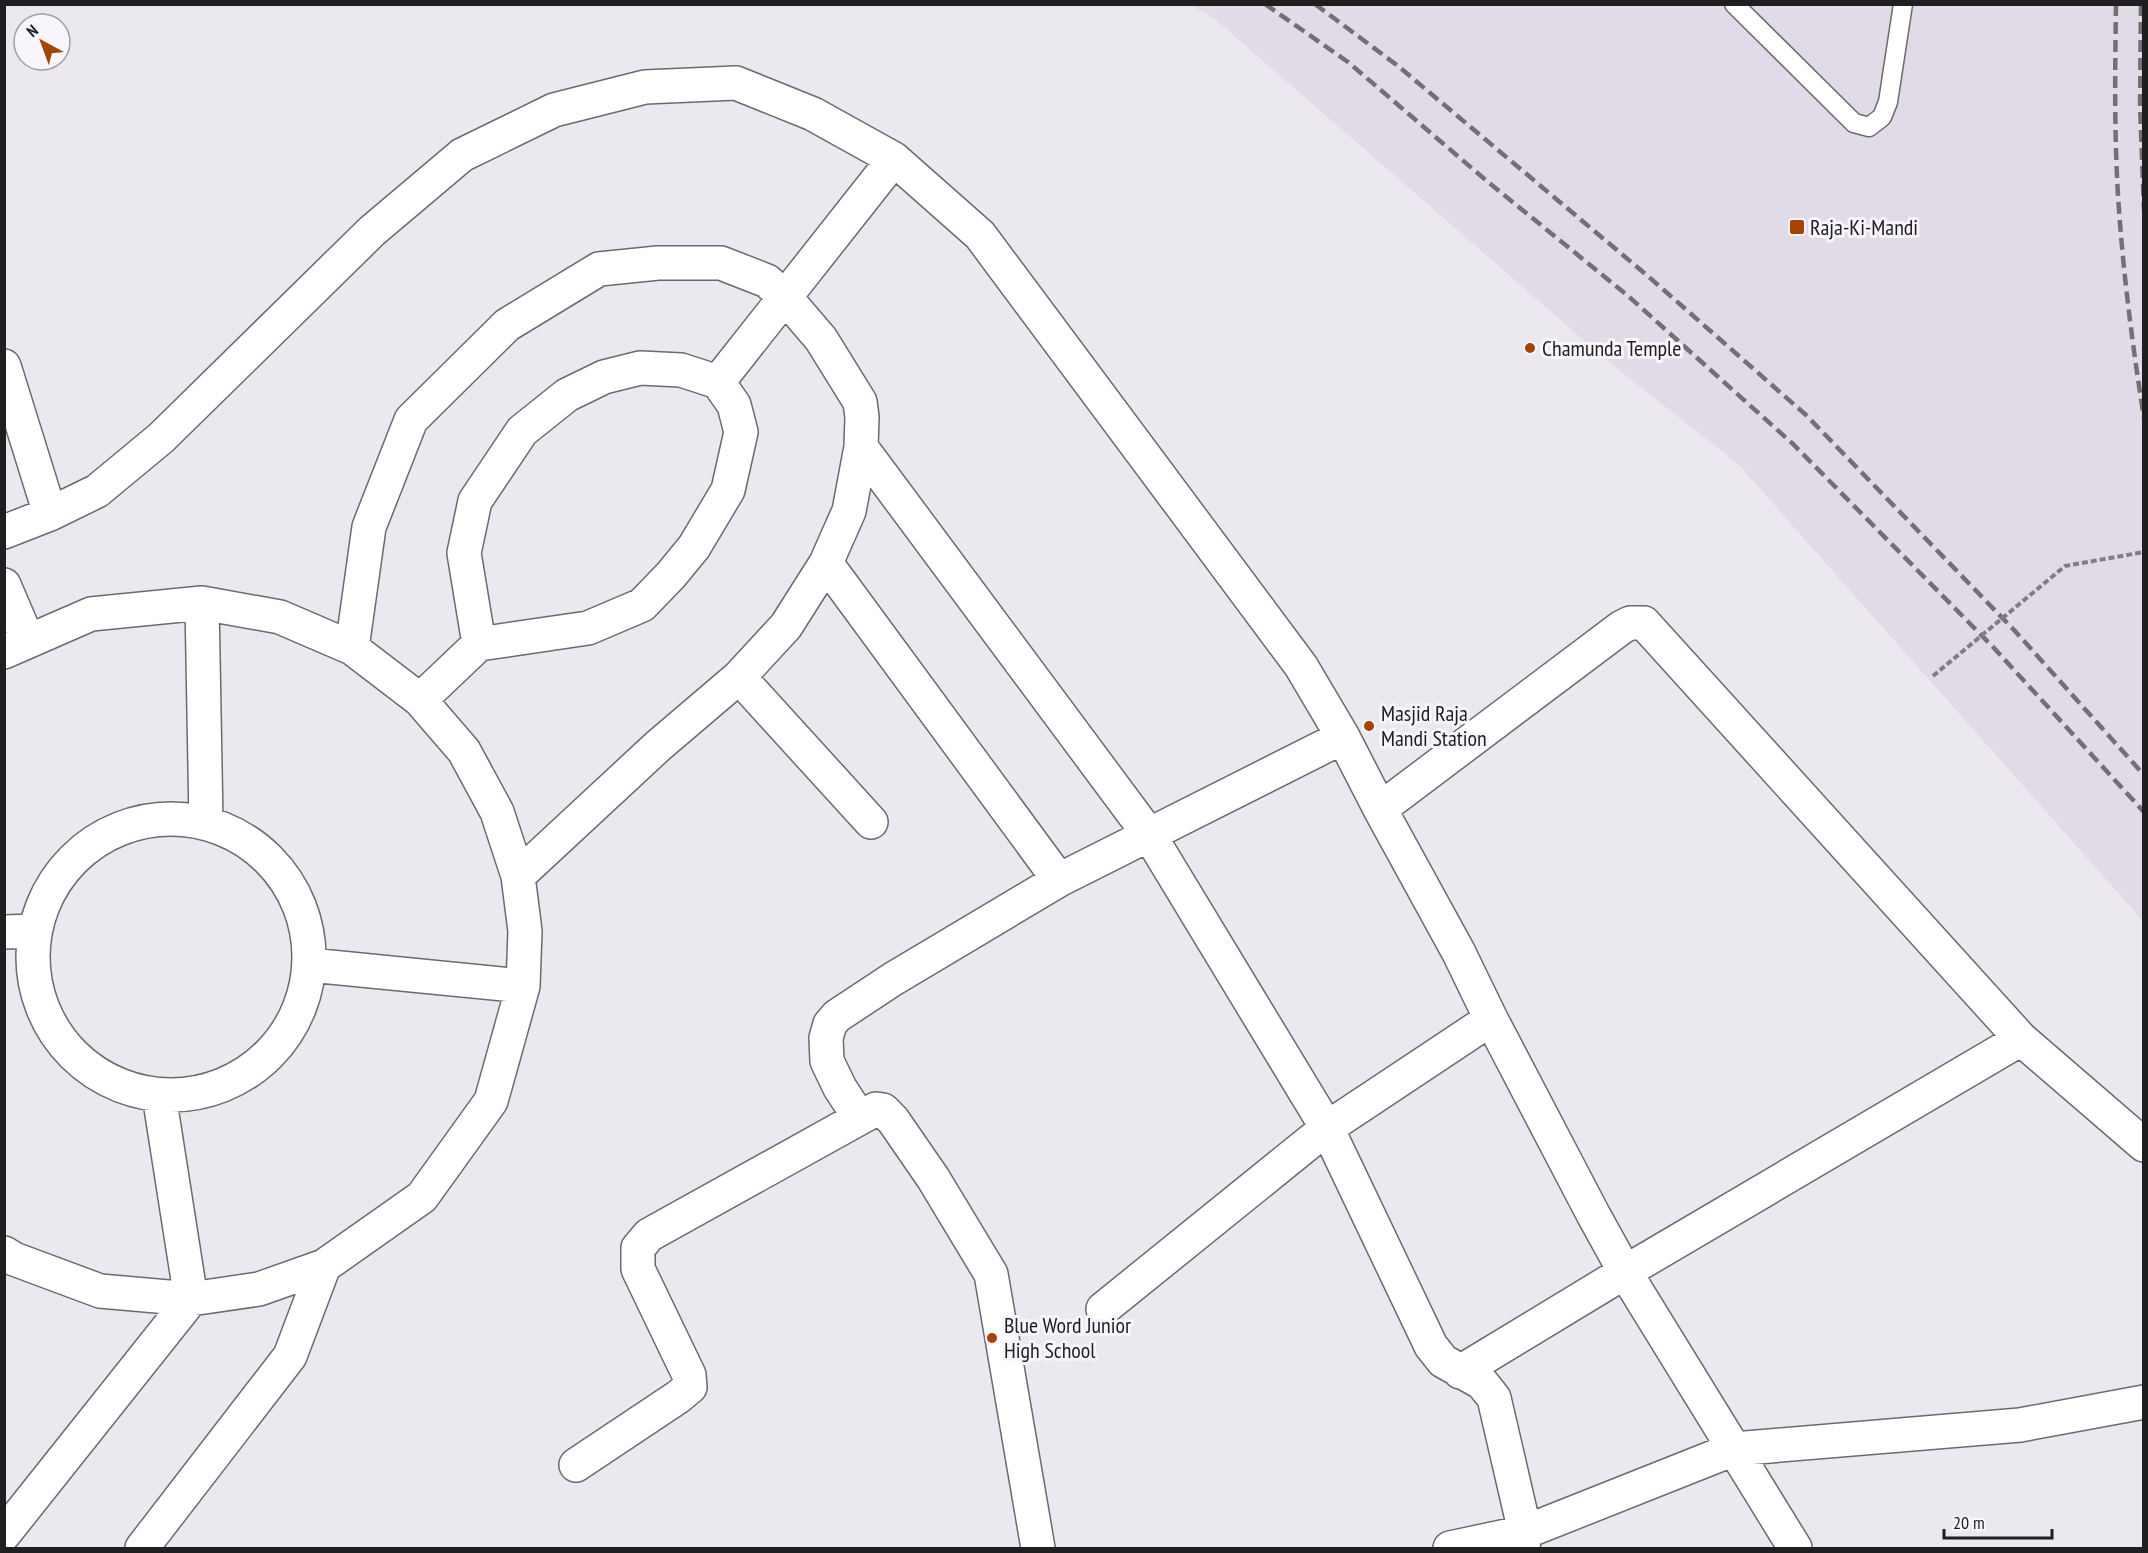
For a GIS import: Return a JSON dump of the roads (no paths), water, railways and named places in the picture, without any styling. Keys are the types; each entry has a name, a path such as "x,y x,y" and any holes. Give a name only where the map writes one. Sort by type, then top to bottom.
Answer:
{"street":[{"path":"4,532 50,514 97,491 161,438 372,231 462,155 554,110 645,87 736,83 813,114 894,159 980,235 1301,666 1343,737 1459,953 1587,1204 1625,1272 1795,1548"},
{"path":"718,382 894,159"},
{"path":"352,648 369,527 411,420 507,325 599,269 658,263 721,263 767,280 785,297 821,339 860,402 862,417 861,447 849,511 826,563 786,626 739,677 658,746 518,876"},
{"path":"4,366 50,514"},
{"path":"420,700 479,644 588,628 642,605 671,575 694,547 728,490 741,432 735,405 718,382 681,370 640,368 604,377 567,395 522,431 475,501 464,553 479,644"},
{"path":"861,447 1150,836 1327,1128 1431,1346 1443,1361 1482,1383 1494,1398 1524,1540"},
{"path":"826,563 1059,880"},
{"path":"4,585 16,646 91,614 202,603 280,617 352,648 420,700 464,751 497,812 518,876 525,931 523,986 491,1101 422,1197 324,1266 259,1289 191,1299 100,1291 8,1259"},
{"path":"202,603 206,822"},
{"path":"1380,808 1622,627 1630,623 1644,623 2021,1039 2144,1145"},
{"path":"739,677 871,822"},
{"path":"859,1117 840,1088 827,1061 826,1038 830,1024 837,1016 1059,880 1343,737"},
{"path":"162,818 206,822 250,842 284,875 304,917 310,965 300,1007 278,1046 244,1074 203,1092 159,1095 115,1084 76,1058 48,1021 20,931 79,853 118,829 162,818"},
{"path":"310,965 523,986"},
{"path":"1103,1309 1327,1128 1491,1019"},
{"path":"1460,1372 2021,1039"},
{"path":"4,1534 191,1299 159,1095"},
{"path":"576,1465 690,1387 689,1375 638,1269 638,1248 649,1234 876,1108 883,1110 893,1120 933,1178 991,1274 1038,1548"},
{"path":"142,1548 290,1356 324,1266"},
{"path":"1450,1548 1524,1540 1734,1449 2020,1425 2144,1401"}],"lane":[{"path":"1734,4 1854,123 1869,127 1882,117 1888,102 1903,4"}],"railway":[{"path":"1265,4 1348,62 1488,182 1627,295 1793,444 1994,648 2144,812"},
{"path":"1315,4 1398,66 1649,277 1806,415 2015,631 2144,775"},
{"path":"2116,4 2117,184 2123,262 2144,418"},
{"path":"2141,4 2140,105 2144,211"}],"place":[{"name":"Raja-Ki-Mandi","path":"1797,227"},
{"name":"Chamunda Temple","path":"1530,348"},
{"name":"Masjid Raja Mandi Station","path":"1369,726"},
{"name":"Blue Word Junior High School","path":"992,1338"}]}
